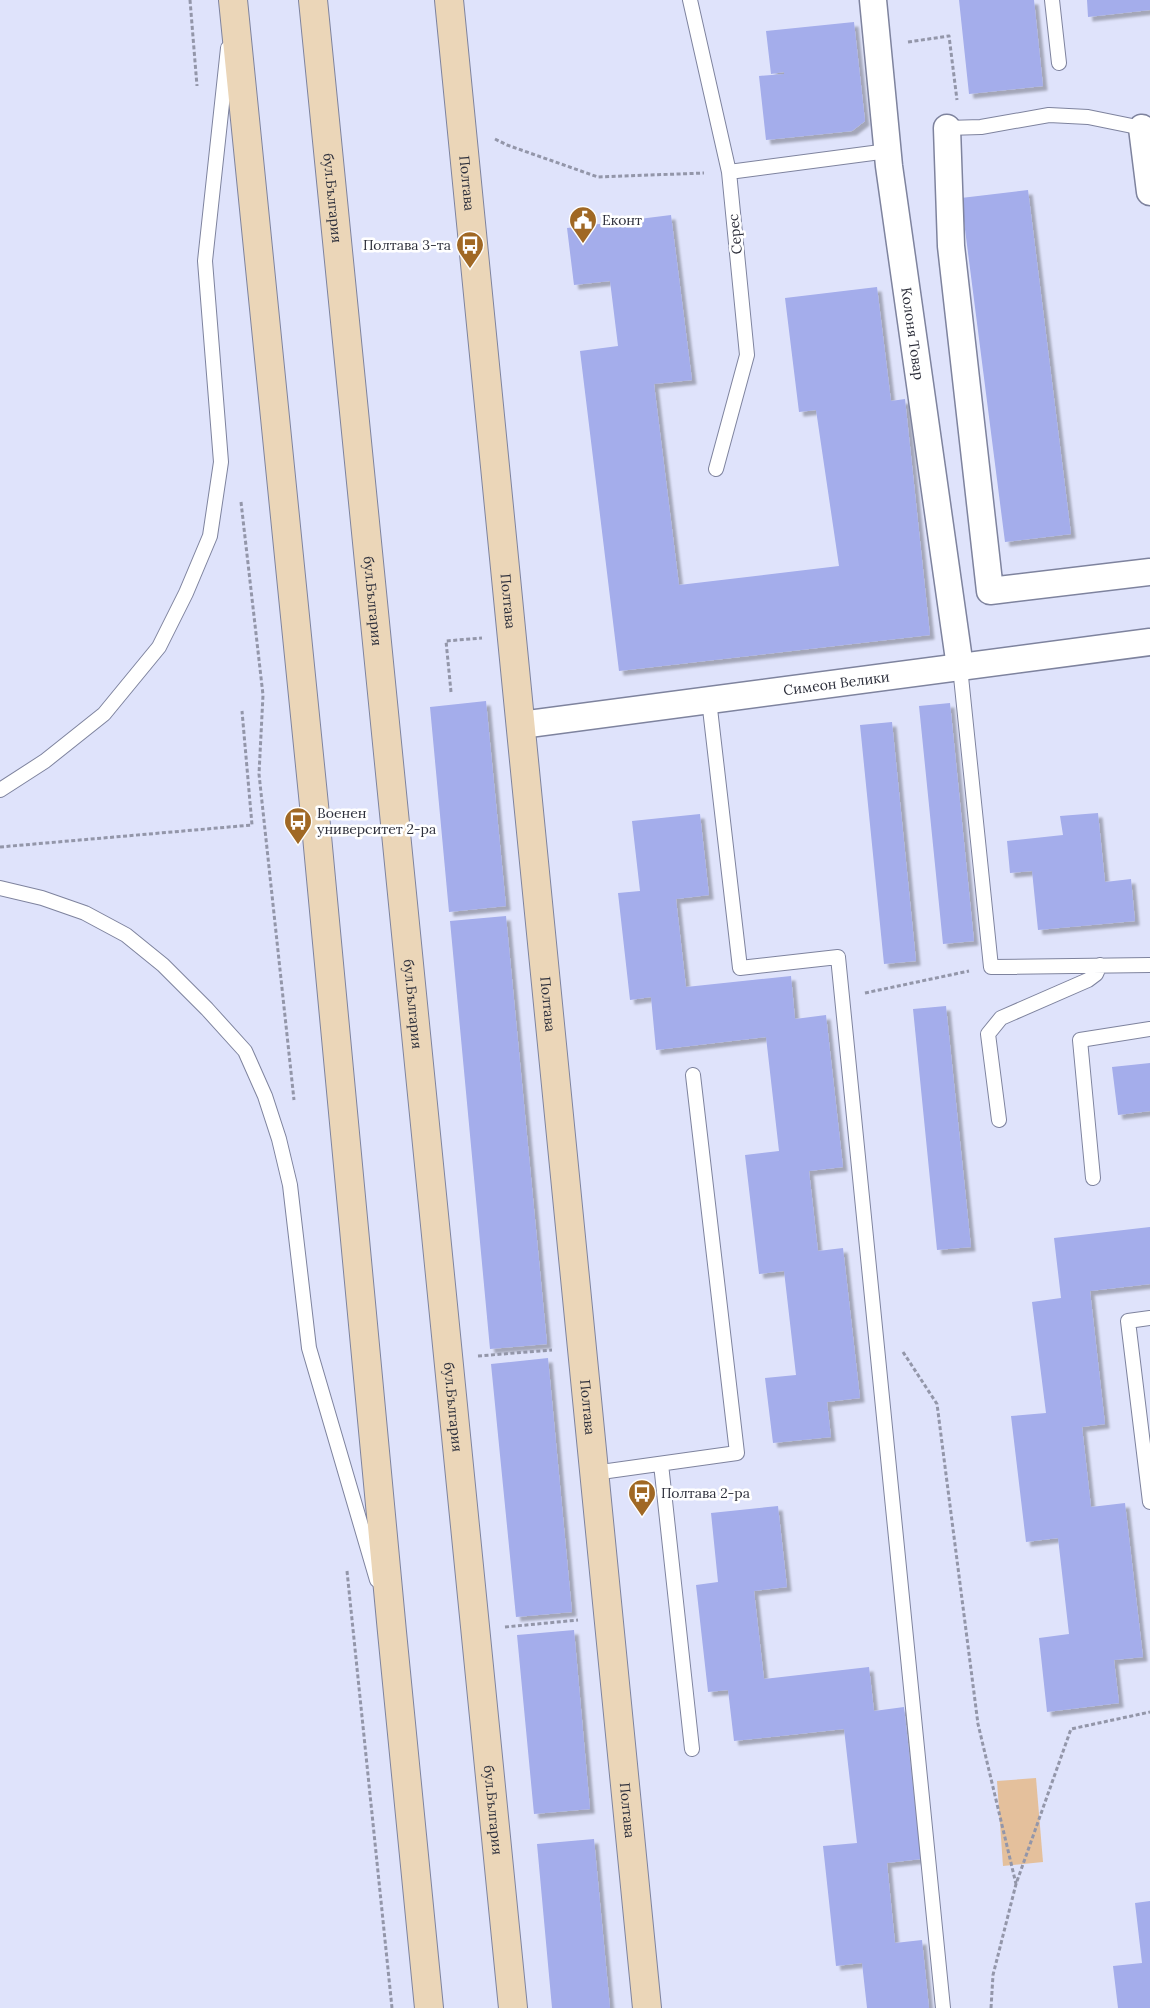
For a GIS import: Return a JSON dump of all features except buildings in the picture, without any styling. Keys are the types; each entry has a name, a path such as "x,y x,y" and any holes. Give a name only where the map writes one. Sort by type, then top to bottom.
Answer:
{"main road":[{"path":"233,0 316,815 392,1632 430,2008"},
{"name":"бул.България","path":"313,0 513,2008"},
{"name":"Полтава","path":"449,0 648,2008"}],"street":[{"name":"Колоня Товар","path":"873,0 888,151 960,667"},
{"path":"947,128 951,246 990,591 1150,572"},
{"path":"1142,128 1150,192"},
{"name":"Симеон Велики","path":"521,724 1150,642"}],"lane":[{"path":"0,790 45,762 104,714 147,662 159,647 186,593 210,536 221,462 204,261 233,0"},
{"name":"Серес","path":"690,0 729,172 747,355 716,469"},
{"path":"1052,0 1059,63"},
{"path":"947,128 981,127 1049,115 1088,116 1142,128"},
{"path":"729,172 888,151"},
{"path":"960,667 991,967 1150,965"},
{"path":"709,700 740,968 838,957 943,2008"},
{"path":"0,888 42,898 85,913 126,935 163,965 245,1051 265,1096 279,1139 290,1185 309,1348 392,1632"},
{"path":"999,1120 988,1034 1001,1018 1088,980 1096,974 1100,965"},
{"path":"1093,1178 1080,1040 1150,1028"},
{"path":"594,1473 737,1453 693,1074"},
{"path":"1150,1318 1128,1321 1150,1502"},
{"path":"661,1464 692,1749"}],"path":[{"path":"190,0 198,88"},
{"path":"878,46 949,36 954,76"},
{"path":"461,121 507,145 598,177 729,172"},
{"path":"241,498 263,694 259,774 272,915 294,1102"},
{"path":"451,692 446,641 512,635"},
{"path":"0,847 252,824 242,711"},
{"path":"842,998 991,967"},
{"path":"900,1346 937,1404 978,1724 1016,1884"},
{"path":"448,1359 582,1347"},
{"path":"346,1566 392,2008"},
{"path":"475,1630 609,1617"},
{"path":"991,2008 992,1975 1016,1884 1071,1730 1150,1712"}],"shaded area":[{"path":"1036,1778 1043,1862 1003,1866 997,1781"}],"place":[{"name":"Еконт","path":"583,244"},
{"name":"Полтава 3-та","path":"470,269"},
{"name":"Военен университет 2-ра","path":"298,845"},
{"name":"Полтава 2-ра","path":"642,1517"}]}
